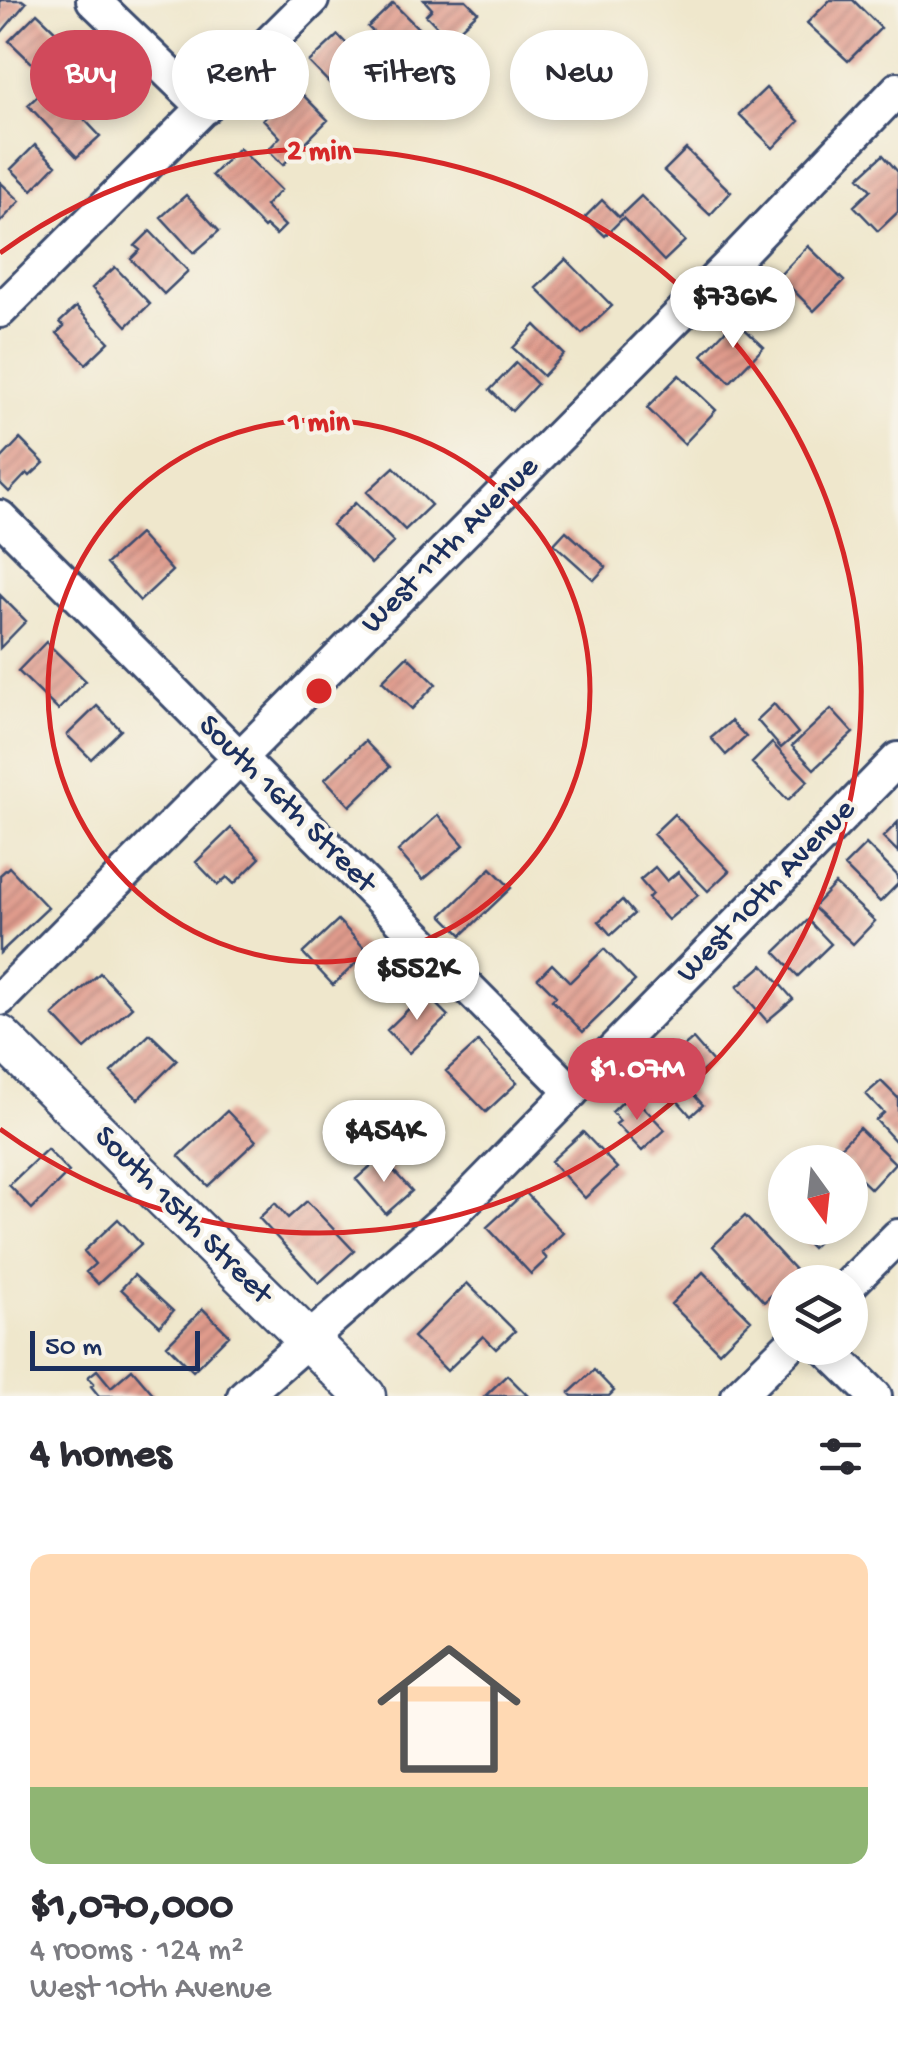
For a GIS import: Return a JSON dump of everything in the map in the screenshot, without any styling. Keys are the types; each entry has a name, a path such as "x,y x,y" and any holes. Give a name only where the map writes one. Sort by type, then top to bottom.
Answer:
{"main road":[{"name":"South 15th Street","path":"0,1036 364,1396"}],"street":[{"path":"94,0 172,76"},
{"path":"282,30 312,0"},
{"name":"West 11th Avenue","path":"0,999 898,90"},
{"path":"0,312 193,120"},
{"name":"South 16th Street","path":"0,518 572,1092"},
{"name":"West 10th Avenue","path":"244,1396 456,1210 898,758"},
{"path":"868,1266 898,1236"},
{"path":"738,1396 770,1365"},
{"path":"844,1365 876,1396"}],"building":[{"path":"0,0 26,3 0,34"},
{"path":"424,0 466,0 478,12 459,30 440,30 426,15 432,9"},
{"path":"830,0 853,0 881,28 848,61 807,23"},
{"path":"393,3 420,30 371,30 368,27"},
{"path":"37,13 55,30 30,30 30,61 9,41"},
{"path":"329,43 329,83 309,62"},
{"path":"766,88 799,121 773,148 739,114"},
{"path":"309,101 328,120 283,165 268,150 280,137 264,120 309,120"},
{"path":"42,120 85,120 100,136 77,157"},
{"path":"35,145 56,165 32,190 11,169"},
{"path":"239,148 281,190 265,206 285,226 276,235 264,228 212,175"},
{"path":"686,149 731,192 710,215 664,171"},
{"path":"883,155 898,172 898,212 878,231 854,206 871,190 859,177"},
{"path":"0,182 20,201 0,222"},
{"path":"186,195 219,231 194,253 161,217"},
{"path":"641,196 685,241 664,261 623,218 605,236 585,217 602,200 619,217"},
{"path":"150,231 188,271 164,294 131,259 140,250 135,246"},
{"path":"808,246 844,281 814,311 779,276"},
{"path":"566,259 612,306 582,334 536,288"},
{"path":"115,267 150,304 127,326 92,288"},
{"path":"76,307 109,342 86,364 57,333 64,326 60,322"},
{"path":"735,320 764,347 730,382 702,355"},
{"path":"535,325 564,354 543,376 513,348"},
{"path":"516,363 537,384 512,411 490,390"},
{"path":"679,375 716,410 684,444 647,408"},
{"path":"20,439 44,463 30,476 27,473 9,492 0,483 0,460"},
{"path":"394,467 431,505 405,530 367,492"},
{"path":"355,503 394,542 371,564 332,525"},
{"path":"566,531 606,567 594,580 554,544"},
{"path":"139,534 172,571 140,601 106,564"},
{"path":"0,595 26,621 0,648"},
{"path":"46,642 86,681 58,710 18,671"},
{"path":"407,656 436,684 412,709 382,681"},
{"path":"774,704 798,733 781,748 757,720"},
{"path":"97,706 121,730 91,759 67,735"},
{"path":"831,709 853,733 814,769 792,746"},
{"path":"731,721 746,737 726,755 711,738"},
{"path":"365,741 390,767 350,806 325,779"},
{"path":"772,743 808,781 788,800 752,763"},
{"path":"674,814 729,871 708,891 653,834"},
{"path":"438,815 464,845 423,880 398,851"},
{"path":"898,822 898,852 883,837"},
{"path":"231,828 260,858 234,884 227,877 218,885 196,862"},
{"path":"866,844 898,876 898,884 880,902 844,866"},
{"path":"9,867 48,908 0,953 0,875"},
{"path":"655,867 667,881 678,872 698,895 668,920 648,898 652,894 640,880"},
{"path":"491,868 511,888 462,935 442,915"},
{"path":"835,884 875,921 853,944 813,907"},
{"path":"622,900 634,914 611,935 599,921"},
{"path":"338,920 368,952 333,985 303,953"},
{"path":"808,920 831,944 798,976 775,952"},
{"path":"604,949 635,981 583,1032 552,1000 556,996 538,978 552,964 570,982"},
{"path":"763,965 793,999 767,1021 737,987"},
{"path":"100,973 132,1007 85,1049 53,1015"},
{"path":"425,993 448,1016 409,1053 387,1030"},
{"path":"150,1034 177,1060 138,1099 111,1072"},
{"path":"693,1039 713,1062 686,1086 703,1105 691,1116 653,1073"},
{"path":"478,1042 517,1083 486,1112 446,1071"},
{"path":"881,1081 898,1098 898,1144 876,1120 884,1113 866,1094"},
{"path":"631,1094 665,1130 642,1151 616,1124 620,1121 612,1112"},
{"path":"227,1111 256,1141 208,1186 179,1156"},
{"path":"859,1128 895,1163 871,1189 868,1145 843,1145"},
{"path":"583,1132 617,1168 585,1198 551,1161"},
{"path":"47,1149 69,1172 32,1209 9,1185"},
{"path":"381,1157 412,1191 386,1214 356,1179"},
{"path":"525,1192 563,1233 542,1253 547,1259 531,1274 487,1227"},
{"path":"307,1201 354,1251 319,1283 259,1218 275,1203 288,1218"},
{"path":"745,1216 790,1265 768,1265 768,1298 764,1302 713,1246"},
{"path":"118,1219 141,1244 98,1284 86,1272 95,1264 84,1251"},
{"path":"703,1272 751,1320 719,1352 671,1304"},
{"path":"134,1275 173,1311 160,1326 121,1289"},
{"path":"467,1283 515,1331 496,1349 483,1336 447,1371 413,1337"},
{"path":"203,1309 229,1335 193,1371 167,1345"},
{"path":"132,1369 155,1396 99,1396 88,1377 97,1370 111,1387"},
{"path":"594,1370 614,1391 609,1396 572,1396 569,1393"},
{"path":"507,1375 528,1396 485,1396"}]}
